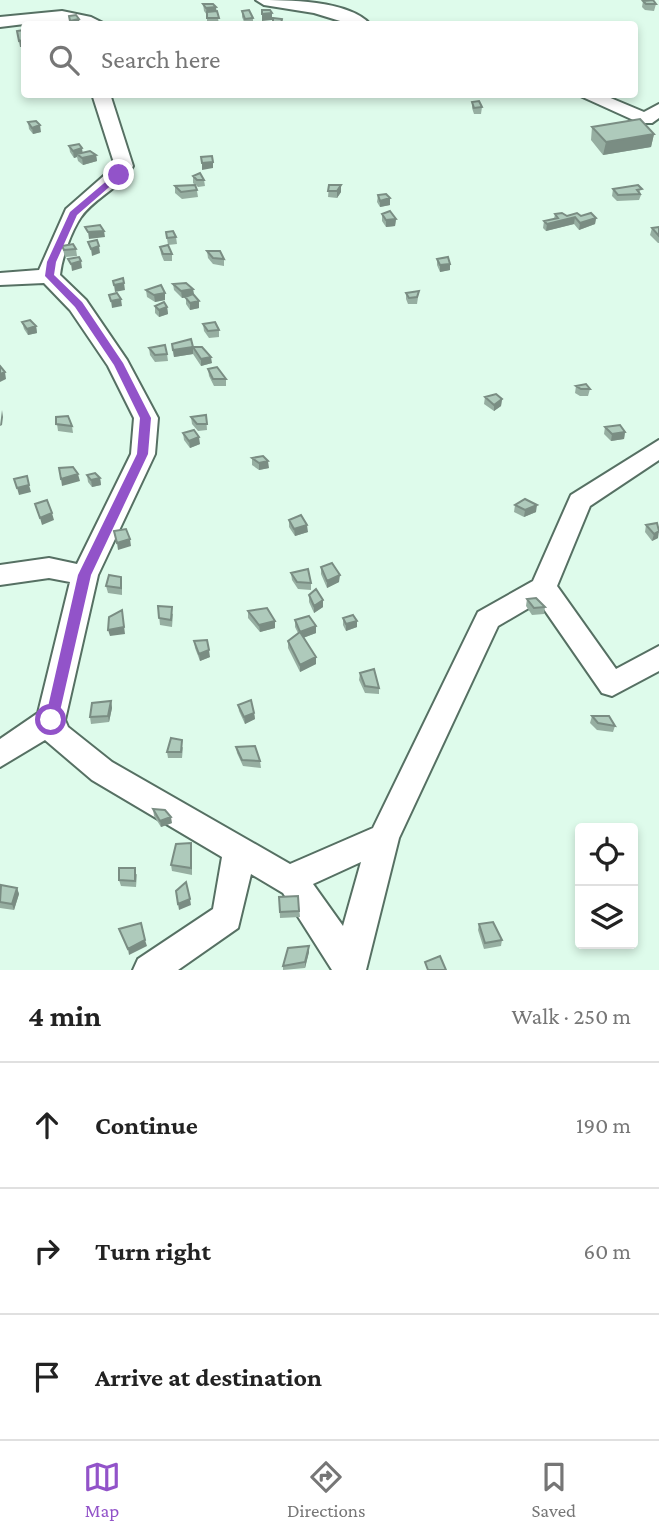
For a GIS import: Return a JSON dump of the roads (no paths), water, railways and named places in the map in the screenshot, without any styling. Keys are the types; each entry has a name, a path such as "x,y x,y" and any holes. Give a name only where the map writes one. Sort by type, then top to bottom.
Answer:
{"street":[{"path":"264,0 311,7 356,21"},
{"path":"0,22 37,4 88,21"},
{"path":"49,276 51,262 73,214 119,175 124,166 102,98"},
{"path":"594,98 646,119 659,109"},
{"path":"0,279 49,276 78,304 119,365 146,418 143,454 85,575 51,720 57,734 102,771 294,883 349,966"},
{"path":"349,966 384,838 488,619 543,587 580,501 659,448"},
{"path":"0,575 49,568 85,575"},
{"path":"543,587 612,685 659,657"},
{"path":"0,755 51,720"},
{"path":"288,880 384,838"},
{"path":"150,970 228,918 239,851"}]}
